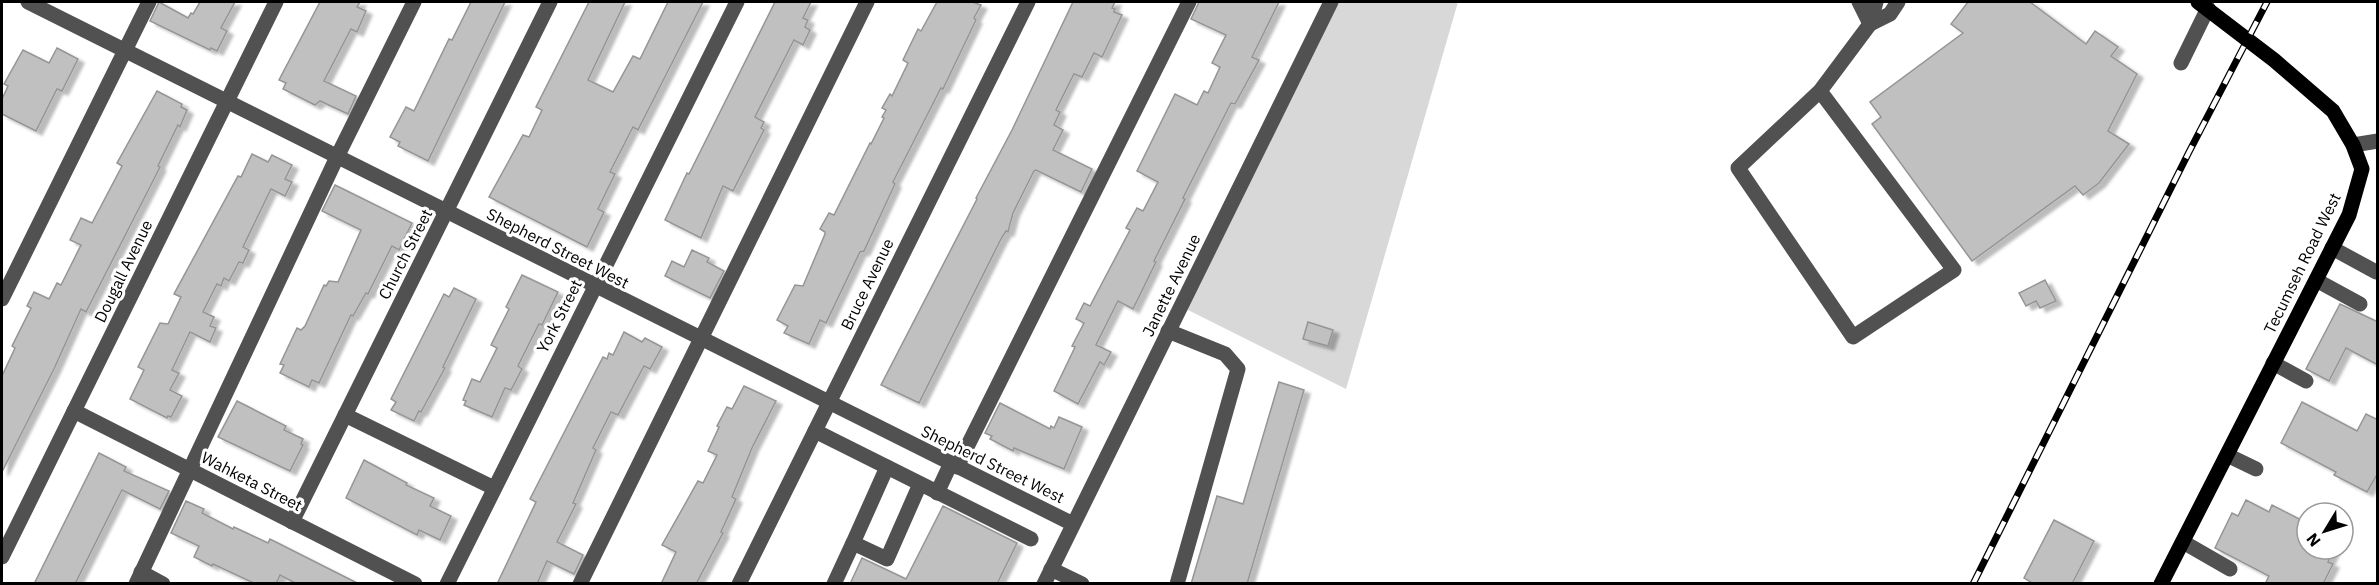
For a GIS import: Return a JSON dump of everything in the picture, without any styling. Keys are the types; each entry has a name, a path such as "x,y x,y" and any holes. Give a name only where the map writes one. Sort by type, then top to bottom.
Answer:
{"main road":[{"name":"Tecumseh Road West","path":"2161,584 2349,215 2361,169 2353,145 2333,111 2274,60 2203,5"}],"street":[{"name":"Shepherd Street West","path":"28,2 1073,524"},
{"path":"2,299 149,2"},
{"name":"Dougall Avenue","path":"2,557 276,2"},
{"path":"163,584 139,578 337,157 414,2"},
{"name":"Church Street","path":"292,522 550,2"},
{"name":"York Street","path":"447,584 736,2"},
{"path":"580,584 867,2"},
{"name":"Bruce Avenue","path":"739,584 1028,2"},
{"path":"937,493 954,465 1188,2"},
{"name":"Janette Avenue","path":"1044,584 1331,2"},
{"path":"1859,2 1870,24"},
{"path":"1820,91 1954,270 1853,337 1738,168 1820,91 1870,24 1876,2"},
{"path":"1870,24 1890,14 1898,2"},
{"path":"2181,63 2203,5"},
{"path":"2353,145 2378,141"},
{"path":"2332,248 2376,272"},
{"path":"2316,280 2360,304"},
{"path":"1168,331 1225,354 1238,369 1177,584"},
{"path":"2273,363 2306,381"},
{"name":"Wahketa Street","path":"74,411 415,584"},
{"path":"345,415 494,488"},
{"path":"815,431 1030,538"},
{"path":"2227,455 2256,470"},
{"path":"834,584 887,467"},
{"path":"854,543 887,559 920,484"},
{"path":"2182,542 2230,569"},
{"path":"1051,569 1082,584"}],"shaded area":[{"path":"1339,2 1458,2 1346,389 1184,308"}],"building":[{"path":"159,2 188,18 200,2 235,2 221,28 227,31 217,51 211,48 210,50 150,21"},
{"path":"320,2 360,2 357,7 366,11 357,32 351,29 324,81 356,96 348,114 320,101 315,105 283,89 286,83 279,80"},
{"path":"471,2 505,2 428,161 398,146 400,142 390,137 406,107 414,111 449,39 452,40"},
{"path":"589,2 625,2 588,80 613,92 633,56 640,59 668,2 703,2 638,130 633,127 610,172 615,174 598,209 604,212 587,247 489,197 523,135 529,137 542,110 536,107"},
{"path":"775,2 811,2 803,18 808,20 805,27 810,30 803,45 794,40 755,117 764,122 761,128 764,130 733,191 723,186 701,238 665,220"},
{"path":"937,2 972,2 981,5 943,89 941,88 893,182 895,184 864,251 860,252 826,323 820,320 809,344 784,333 788,326 777,320 795,285 803,286 825,234 820,229 829,213 834,215 871,144 884,118 882,117 886,110 882,108 890,94 892,96 908,63 903,60 918,29 921,31"},
{"path":"1073,2 1115,2 1112,8 1115,9 1114,12 1122,15 1102,57 1094,53 1082,77 1074,74 1056,110 1060,112 1054,125 1063,130 1053,150 1092,169 1081,192 1034,171 1013,213 1008,232 1006,231 1001,239 919,403 881,385 1012,130"},
{"path":"1199,2 1279,2 1252,57 1259,60 1235,104 1231,103 1183,198 1185,199 1133,309 1118,301 1096,345 1111,352 1104,365 1100,362 1078,404 1054,391 1084,323 1076,319 1084,303 1090,306 1130,230 1126,228 1137,208 1143,211 1158,182 1137,171 1175,94 1197,105 1204,91 1208,93 1220,67 1212,63 1226,35 1191,19"},
{"path":"1968,2 2030,2 2086,44 2095,31 2118,47 2111,56 2137,74 2108,131 2129,144 2099,183 2083,195 2075,186 1972,261 1872,124 1881,117 1870,102 1963,33 1951,24"},
{"path":"57,48 78,59 62,91 57,89 36,131 2,114 2,99 8,86 4,84 23,50 49,63"},
{"path":"157,91 182,104 181,107 187,110 86,312 81,309 54,369 2,472 2,376 15,348 12,346 31,308 27,306 34,292 49,299 57,283 61,285 81,245 70,240 81,218 92,223 122,166 117,163"},
{"path":"252,154 268,162 272,155 292,165 285,179 292,182 285,196 271,189 243,247 249,250 243,263 239,262 229,281 224,278 221,286 217,284 203,312 214,317 210,326 216,328 210,342 190,332 172,370 179,373 170,390 182,396 171,417 167,418 130,399 144,370 138,367 160,323 168,324 181,297 174,294"},
{"path":"335,185 412,223 399,250 392,246 368,294 366,293 353,316 351,315 319,383 312,380 309,387 280,373 284,365 280,364 297,328 301,330 305,326 324,285 326,286 329,281 338,282 361,230 322,211"},
{"path":"692,250 709,258 707,262 724,271 710,298 665,276 672,261 684,267"},
{"path":"522,275 558,292 518,366 522,369 511,390 505,388 492,417 464,405 466,401 463,400 472,379 480,382 497,348 491,345 509,309 506,307"},
{"path":"2045,280 2056,301 2040,308 2036,301 2026,306 2019,293"},
{"path":"454,288 476,299 443,367 445,368 414,421 391,410 396,402 391,399 444,294 449,297"},
{"path":"2340,304 2378,322 2378,365 2346,348 2329,381 2306,369"},
{"path":"1308,322 1333,330 1328,346 1303,339"},
{"path":"624,332 642,342 645,338 662,347 650,369 644,366 618,415 611,412 593,448 596,450 573,503 576,504 557,542 583,555 574,574 547,561 537,584 497,584 536,502 530,499 603,357 607,359 609,353 613,355"},
{"path":"1279,382 1304,390 1247,584 1191,584 1217,496 1243,504"},
{"path":"744,386 776,401 752,448 732,497 736,499 721,532 723,533 696,584 661,584 676,552 662,545 698,481 703,483 717,455 708,451 719,427 717,426 727,407 732,409"},
{"path":"237,401 286,426 284,430 303,439 301,444 303,445 290,471 218,437"},
{"path":"2302,402 2357,431 2366,414 2378,420 2378,473 2367,492 2334,475 2336,472 2281,443"},
{"path":"1000,403 1050,429 1051,426 1054,428 1059,417 1082,427 1064,469 1014,448 1013,451 990,439 992,436 985,433"},
{"path":"99,453 126,467 124,471 169,491 160,509 122,490 75,584 34,584"},
{"path":"364,460 407,483 406,485 434,498 430,506 451,516 440,540 419,530 417,535 346,498"},
{"path":"2246,500 2269,512 2272,505 2295,517 2295,561 2328,561 2333,564 2323,584 2265,584 2269,576 2215,548 2232,513 2238,516"},
{"path":"186,501 204,509 202,513 233,529 234,527 268,543 270,539 359,584 297,584 280,575 276,584 256,584 213,564 212,566 194,557 199,546 171,533"},
{"path":"943,506 1017,543 997,584 850,584 862,558 906,579"},
{"path":"2054,520 2094,541 2072,584 2034,584 2024,578"}],"railway":[{"path":"1973,584 2189,152 2267,2"}]}
